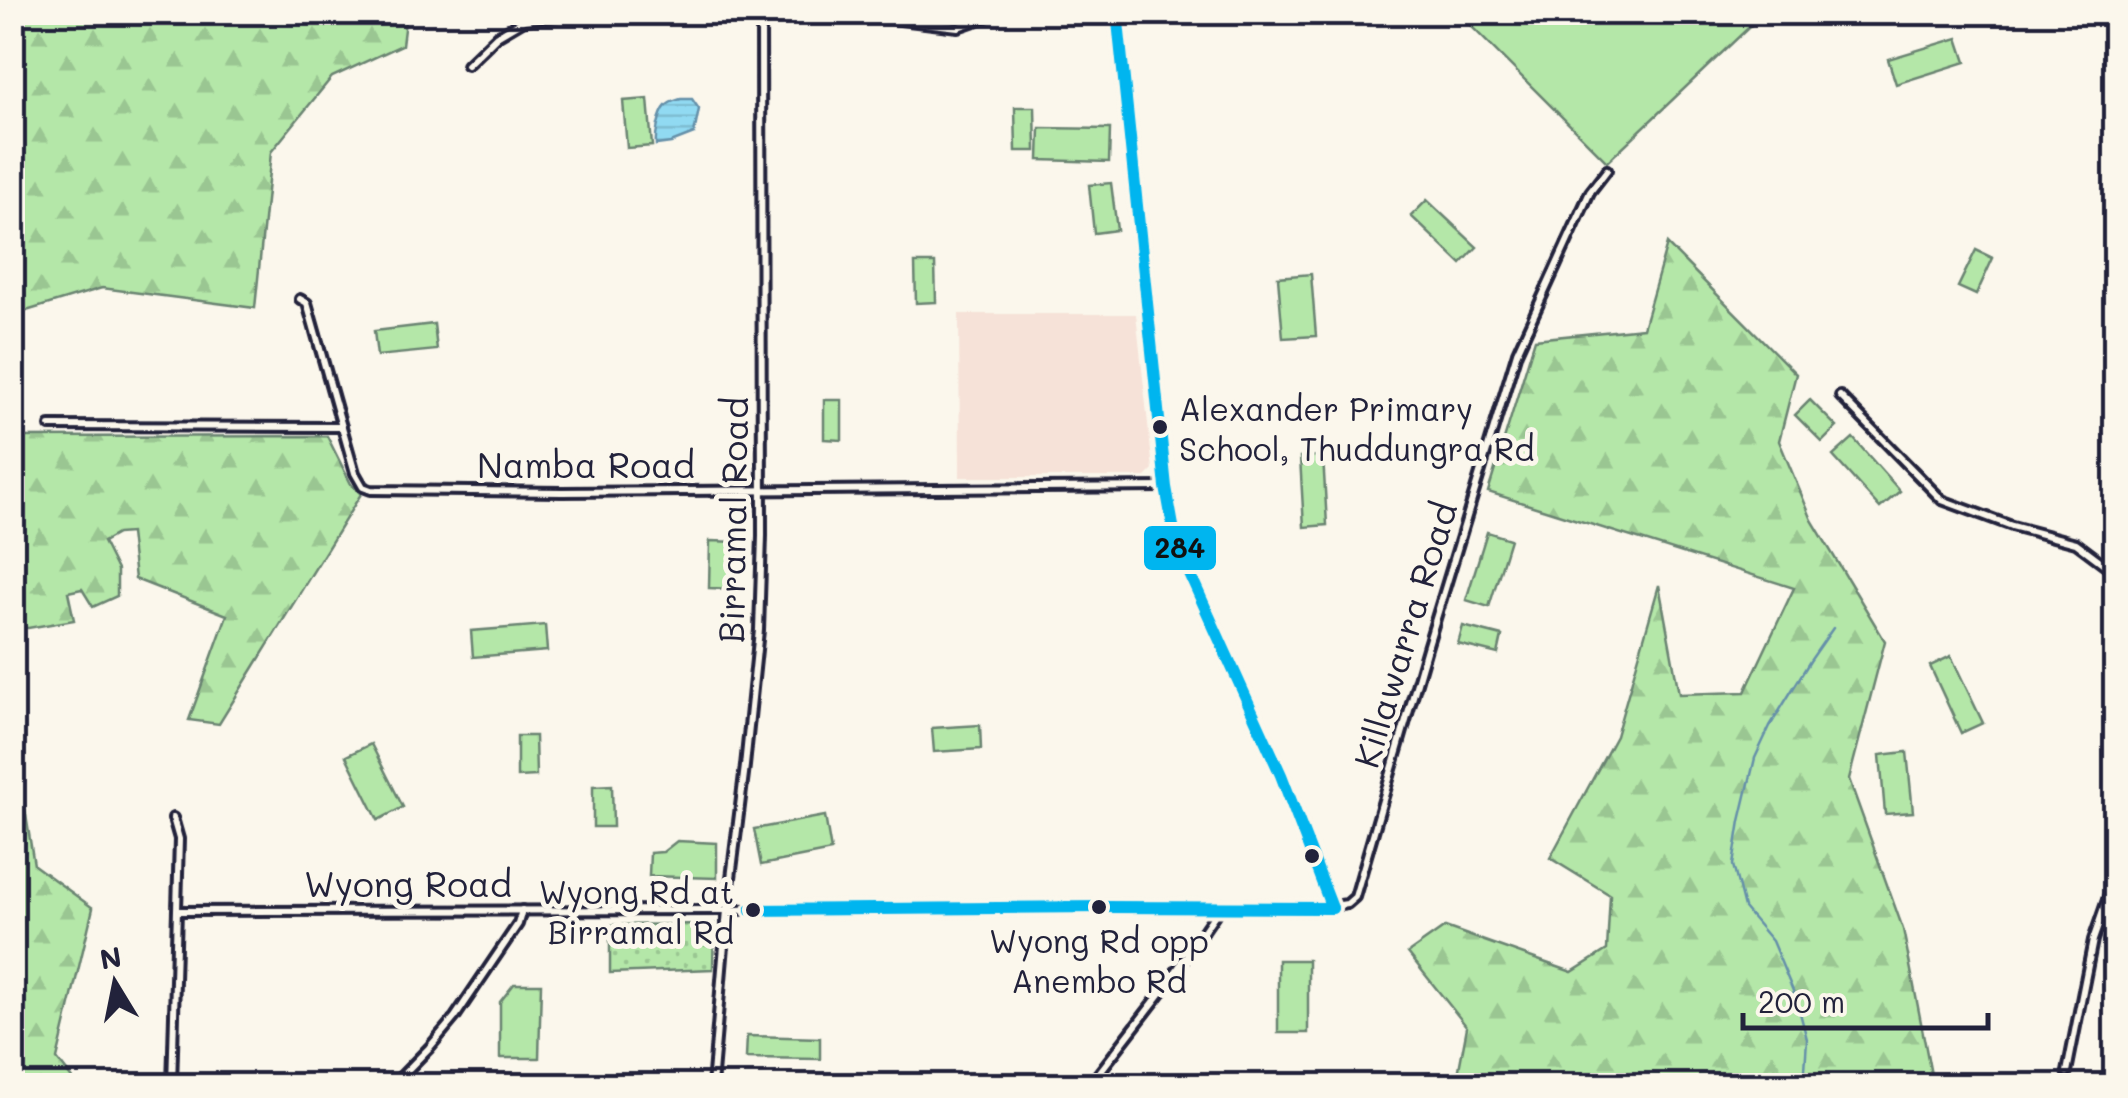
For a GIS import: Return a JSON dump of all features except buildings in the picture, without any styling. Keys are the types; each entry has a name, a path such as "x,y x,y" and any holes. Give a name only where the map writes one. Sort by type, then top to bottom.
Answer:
{"street":[{"path":"467,64 497,36 524,20 594,12"},
{"name":"Birramal Road","path":"712,1086 758,630 761,12"},
{"path":"834,12 958,28 1000,12"},
{"path":"1117,12 1166,487 1174,526 1184,561 1280,775 1332,908"},
{"name":"Killawarra Road","path":"1354,897 1517,352 1590,192 1608,170"},
{"name":"Namba Road","path":"300,299 307,304 358,480 371,490 1166,487"},
{"path":"1840,396 1942,500 2012,526 2076,542 2116,573"},
{"path":"50,426 342,426"},
{"path":"172,818 178,839 172,1086"},
{"path":"2067,1072 2092,940 2116,874"},
{"name":"Wyong Road","path":"178,911 1332,908 1347,904 1354,897"},
{"path":"1089,1086 1153,1004 1220,906"},
{"path":"392,1086 454,1017 518,924 522,910"}],"shaded area":[{"path":"959,314 1136,314 1153,470 1146,477 960,477"}],"green space":[{"path":"13,12 406,13 402,45 332,77 271,152 255,308 102,288 13,315"},
{"path":"1458,13 1764,13 1607,162"},
{"path":"1958,38 1966,62 1896,84 1888,59"},
{"path":"648,99 652,146 627,148 623,101"},
{"path":"1015,107 1035,107 1036,151 1016,151"},
{"path":"1040,128 1110,129 1109,162 1039,160"},
{"path":"1111,183 1117,230 1094,233 1089,185"},
{"path":"1427,200 1477,247 1461,264 1411,216"},
{"path":"1667,244 1796,374 1779,441 1812,520 1885,641 1849,779 1903,929 1933,1085 1456,1085 1467,1027 1408,953 1445,927 1572,972 1607,950 1610,895 1550,858 1616,736 1659,585 1679,694 1745,692 1794,588 1488,492 1535,339 1643,328"},
{"path":"1976,250 1993,258 1976,295 1958,287"},
{"path":"915,263 935,263 936,302 916,303"},
{"path":"1311,274 1316,336 1283,338 1278,277"},
{"path":"434,324 437,350 377,356 374,331"},
{"path":"824,400 842,400 842,440 824,439"},
{"path":"1810,400 1837,427 1822,442 1795,415"},
{"path":"327,436 351,484 361,494 219,724 189,720 227,615 135,579 130,533 117,534 103,542 117,570 117,596 93,607 82,589 68,592 74,620 28,628 13,626 13,437"},
{"path":"1853,438 1900,491 1880,508 1833,456"},
{"path":"1323,456 1327,525 1304,527 1300,457"},
{"path":"1487,532 1510,539 1489,607 1466,600"},
{"path":"710,541 739,542 738,589 709,588"},
{"path":"545,625 547,651 473,657 471,631"},
{"path":"1463,626 1502,636 1498,654 1458,644"},
{"path":"1951,656 1983,723 1961,733 1930,666"},
{"path":"980,725 981,749 934,752 932,728"},
{"path":"517,736 535,736 536,776 517,777"},
{"path":"371,744 403,807 378,820 346,756"},
{"path":"1907,752 1913,812 1885,814 1880,755"},
{"path":"12,773 20,777 34,865 93,908 57,1059 77,1085 13,1085"},
{"path":"612,785 613,827 593,827 593,786"},
{"path":"825,816 831,851 761,865 754,829"},
{"path":"677,841 717,843 717,878 649,876 650,853 663,852"},
{"path":"714,924 713,969 610,973 610,925"},
{"path":"1278,960 1308,960 1308,1033 1278,1033"},
{"path":"514,984 541,984 539,1058 500,1058 500,1002"},
{"path":"747,1036 820,1038 820,1059 746,1058"}],"water":[{"path":"681,99 692,99 699,109 694,134 656,145 664,109"}],"waterway":[{"path":"1804,1086 1807,1039 1796,998 1772,941 1744,908 1733,865 1755,758 1770,726 1833,628"}],"transit line":[{"name":"284","path":"1117,12 1173,526 1184,561 1281,775 1332,908"},
{"name":"284","path":"751,910 1332,908"}],"place":[{"name":"Alexander Primary School, Thuddungra Rd","path":"1160,427"},
{"name":"Wyong Rd opp Anembo Rd","path":"1099,907"},
{"name":"Wyong Rd at Birramal Rd","path":"753,910"}]}
